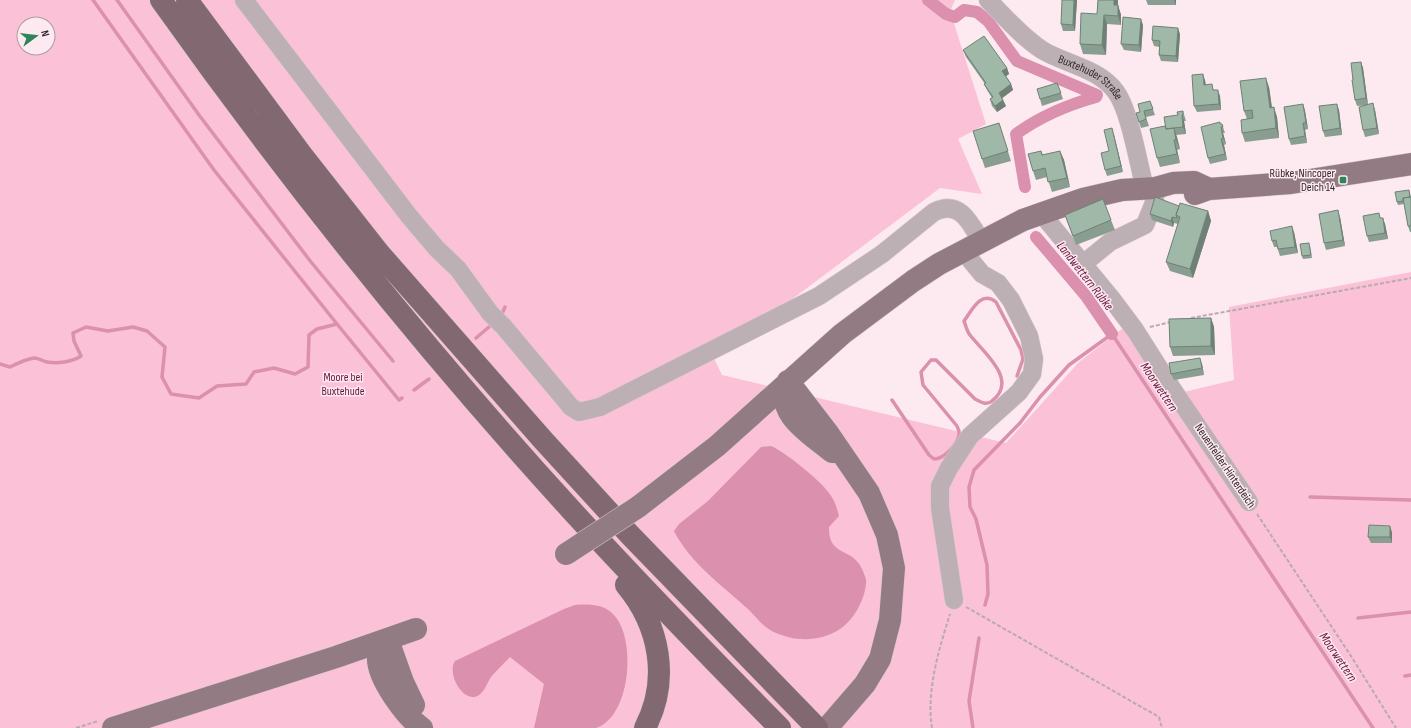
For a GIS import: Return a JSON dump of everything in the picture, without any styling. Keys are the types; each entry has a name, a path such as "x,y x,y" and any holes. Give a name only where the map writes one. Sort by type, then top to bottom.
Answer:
{"highway":[{"path":"161,0 246,117 360,263 394,318 614,556 780,728"},
{"path":"187,0 302,155 379,253 635,541 817,728"},
{"path":"442,370 509,457 638,600 655,637 660,663 660,681 657,697 645,728"}],"main road":[{"path":"566,554 638,507 717,446 842,334 889,298 939,264 1032,217 1083,199 1122,190 1150,188 1173,183 1194,182 1209,189 1291,183 1411,164"},
{"path":"788,381 785,395 787,408 792,418 850,467"},
{"path":"788,381 828,433 850,467 870,493 882,520 892,558 893,592 885,643 877,667 865,684 828,728"},
{"path":"746,420 777,418 798,424"},
{"path":"113,728 336,657 416,629"},
{"path":"388,640 382,647 378,658 380,669 400,705 422,728"},
{"path":"388,640 403,682 427,728"},
{"path":"336,657 373,671 387,684"}],"street":[{"path":"244,0 409,216 437,249 458,269 490,313 504,327 571,407 579,412 600,407 819,296 882,254 934,212 942,208 949,207 963,215 982,274 998,283 1011,300 1029,336 1034,359 1032,374 1020,392 970,436 949,468 940,486 940,508 954,600"},
{"name":"Buxtehuder Straße","path":"988,0 1026,38 1042,50 1090,72 1115,90 1125,111 1150,188"},
{"path":"1083,264 1110,242 1145,225 1155,200 1150,188"},
{"name":"Neuenfelder Hinterdeich","path":"1032,217 1083,264 1135,330 1249,502"}],"path":[{"path":"1189,319 1411,278"},
{"path":"1135,330 1173,322"},
{"name":"Neuenfelder Hinterdeich","path":"1249,502 1351,656 1396,728"},
{"path":"932,728 930,713 932,688 954,600 1158,717 1162,728"}],"green space":[{"name":"Moore bei Buxtehude","path":"0,0 955,0 950,11 986,124 958,139 982,194 940,188 791,300 707,344 722,375 1006,443 1079,362 1123,328 1167,396 1234,380 1229,307 1411,272 1411,728 0,728"}],"shaded area":[{"path":"771,446 785,454 802,467 831,495 839,516 829,527 832,543 859,563 866,578 863,596 854,615 840,629 824,636 807,639 790,638 767,628 698,564 681,543 674,531 679,524 708,501 761,447"},
{"path":"575,605 595,605 605,608 613,614 621,625 627,657 627,676 617,709 608,721 596,728 534,728 544,684 510,657 491,677 479,695 474,697 468,696 458,687 453,674 455,661"}],"building":[{"path":"1062,0 1074,0 1073,25 1061,24"},
{"path":"1098,0 1114,0 1114,5 1118,5 1118,16 1104,15 1102,45 1080,44 1081,13 1097,14"},
{"path":"1123,17 1141,19 1139,45 1121,44"},
{"path":"1153,26 1178,28 1176,56 1159,55 1160,41 1152,40"},
{"path":"984,36 1007,68 1002,71 1011,84 999,93 1003,100 995,106 990,99 993,97 984,84 986,83 963,50"},
{"path":"1361,62 1366,98 1355,100 1351,63"},
{"path":"1203,74 1204,85 1212,84 1213,90 1218,90 1219,104 1194,106 1192,75"},
{"path":"1266,78 1270,108 1274,107 1276,128 1242,133 1241,120 1253,118 1252,110 1244,111 1240,81"},
{"path":"1057,83 1061,93 1040,99 1037,89"},
{"path":"1150,101 1153,109 1144,111 1146,119 1139,122 1136,113 1140,112 1138,104"},
{"path":"1373,103 1377,128 1363,130 1359,107"},
{"path":"1303,104 1306,123 1303,123 1305,136 1289,139 1284,107"},
{"path":"1337,104 1340,128 1323,131 1319,106"},
{"path":"1183,111 1183,127 1166,129 1164,117 1178,115 1177,112"},
{"path":"1220,122 1223,127 1221,127 1223,138 1221,139 1225,154 1208,158 1201,127"},
{"path":"999,123 1008,151 982,159 973,131"},
{"path":"1165,126 1166,129 1174,128 1176,140 1174,140 1177,154 1157,158 1150,129"},
{"path":"1112,128 1121,166 1105,170 1101,153 1109,151 1104,130"},
{"path":"1041,151 1042,155 1060,151 1067,178 1048,182 1045,168 1033,171 1028,154"},
{"path":"1409,190 1410,197 1403,198 1403,201 1397,202 1395,192"},
{"path":"1155,197 1179,206 1176,215 1177,218 1172,217 1171,221 1150,214"},
{"path":"1411,197 1411,226 1408,226 1403,198"},
{"path":"1103,199 1111,220 1073,236 1065,215"},
{"path":"1180,203 1208,211 1190,269 1166,262 1180,217 1176,215"},
{"path":"1338,210 1343,240 1324,243 1319,214"},
{"path":"1379,213 1380,218 1383,218 1385,233 1367,236 1363,216"},
{"path":"1292,226 1295,247 1278,249 1276,240 1272,241 1270,231"},
{"path":"1309,243 1311,255 1302,256 1300,244"},
{"path":"1211,318 1211,346 1170,347 1169,319"},
{"path":"1200,358 1202,368 1171,374 1169,363"},
{"path":"1369,525 1390,526 1390,537 1368,537"}],"waterway":[{"path":"0,364 10,367 25,360 34,358 51,363 69,361 81,356 74,341 73,333 86,327 108,331 133,327 147,331 165,347 162,377 171,394 199,398 217,386 246,384 254,372 274,368 295,374 308,367 309,335 317,329 337,324 214,170 93,0"},
{"path":"117,0 199,115 311,262 393,361"},
{"name":"Landwettern Rübke","path":"928,0 946,14 955,17 964,10 977,12 988,21 1017,61 1097,95 1096,97 1054,112 1016,134 1025,187"},
{"name":"Landwettern Rübke","path":"1036,237 1086,296 1112,334"},
{"path":"892,400 929,455 934,459 942,457 950,451 958,439 959,430 923,385 921,372 931,360 936,360 975,399 984,403 992,401 999,393 1002,384 1001,376 990,358 969,334 964,321 977,303 986,298 996,302 1021,350 1023,359 1017,376"},
{"path":"501,316 505,307"},
{"path":"337,324 399,400 402,398"},
{"path":"476,338 489,327"},
{"name":"Moorwettern","path":"985,605 988,594 987,565 976,519 970,507 969,487 974,470 1020,423 1040,397 1069,365 1112,334 1373,728"},
{"path":"414,390 429,379"},
{"path":"1310,497 1411,500"},
{"path":"1358,618 1411,612"},
{"name":"Moorwettern","path":"973,728 969,701 979,638"},
{"path":"1405,676 1411,675"}],"place":[{"name":"Rübke, Nincoper Deich 14","path":"1343,180"}]}
